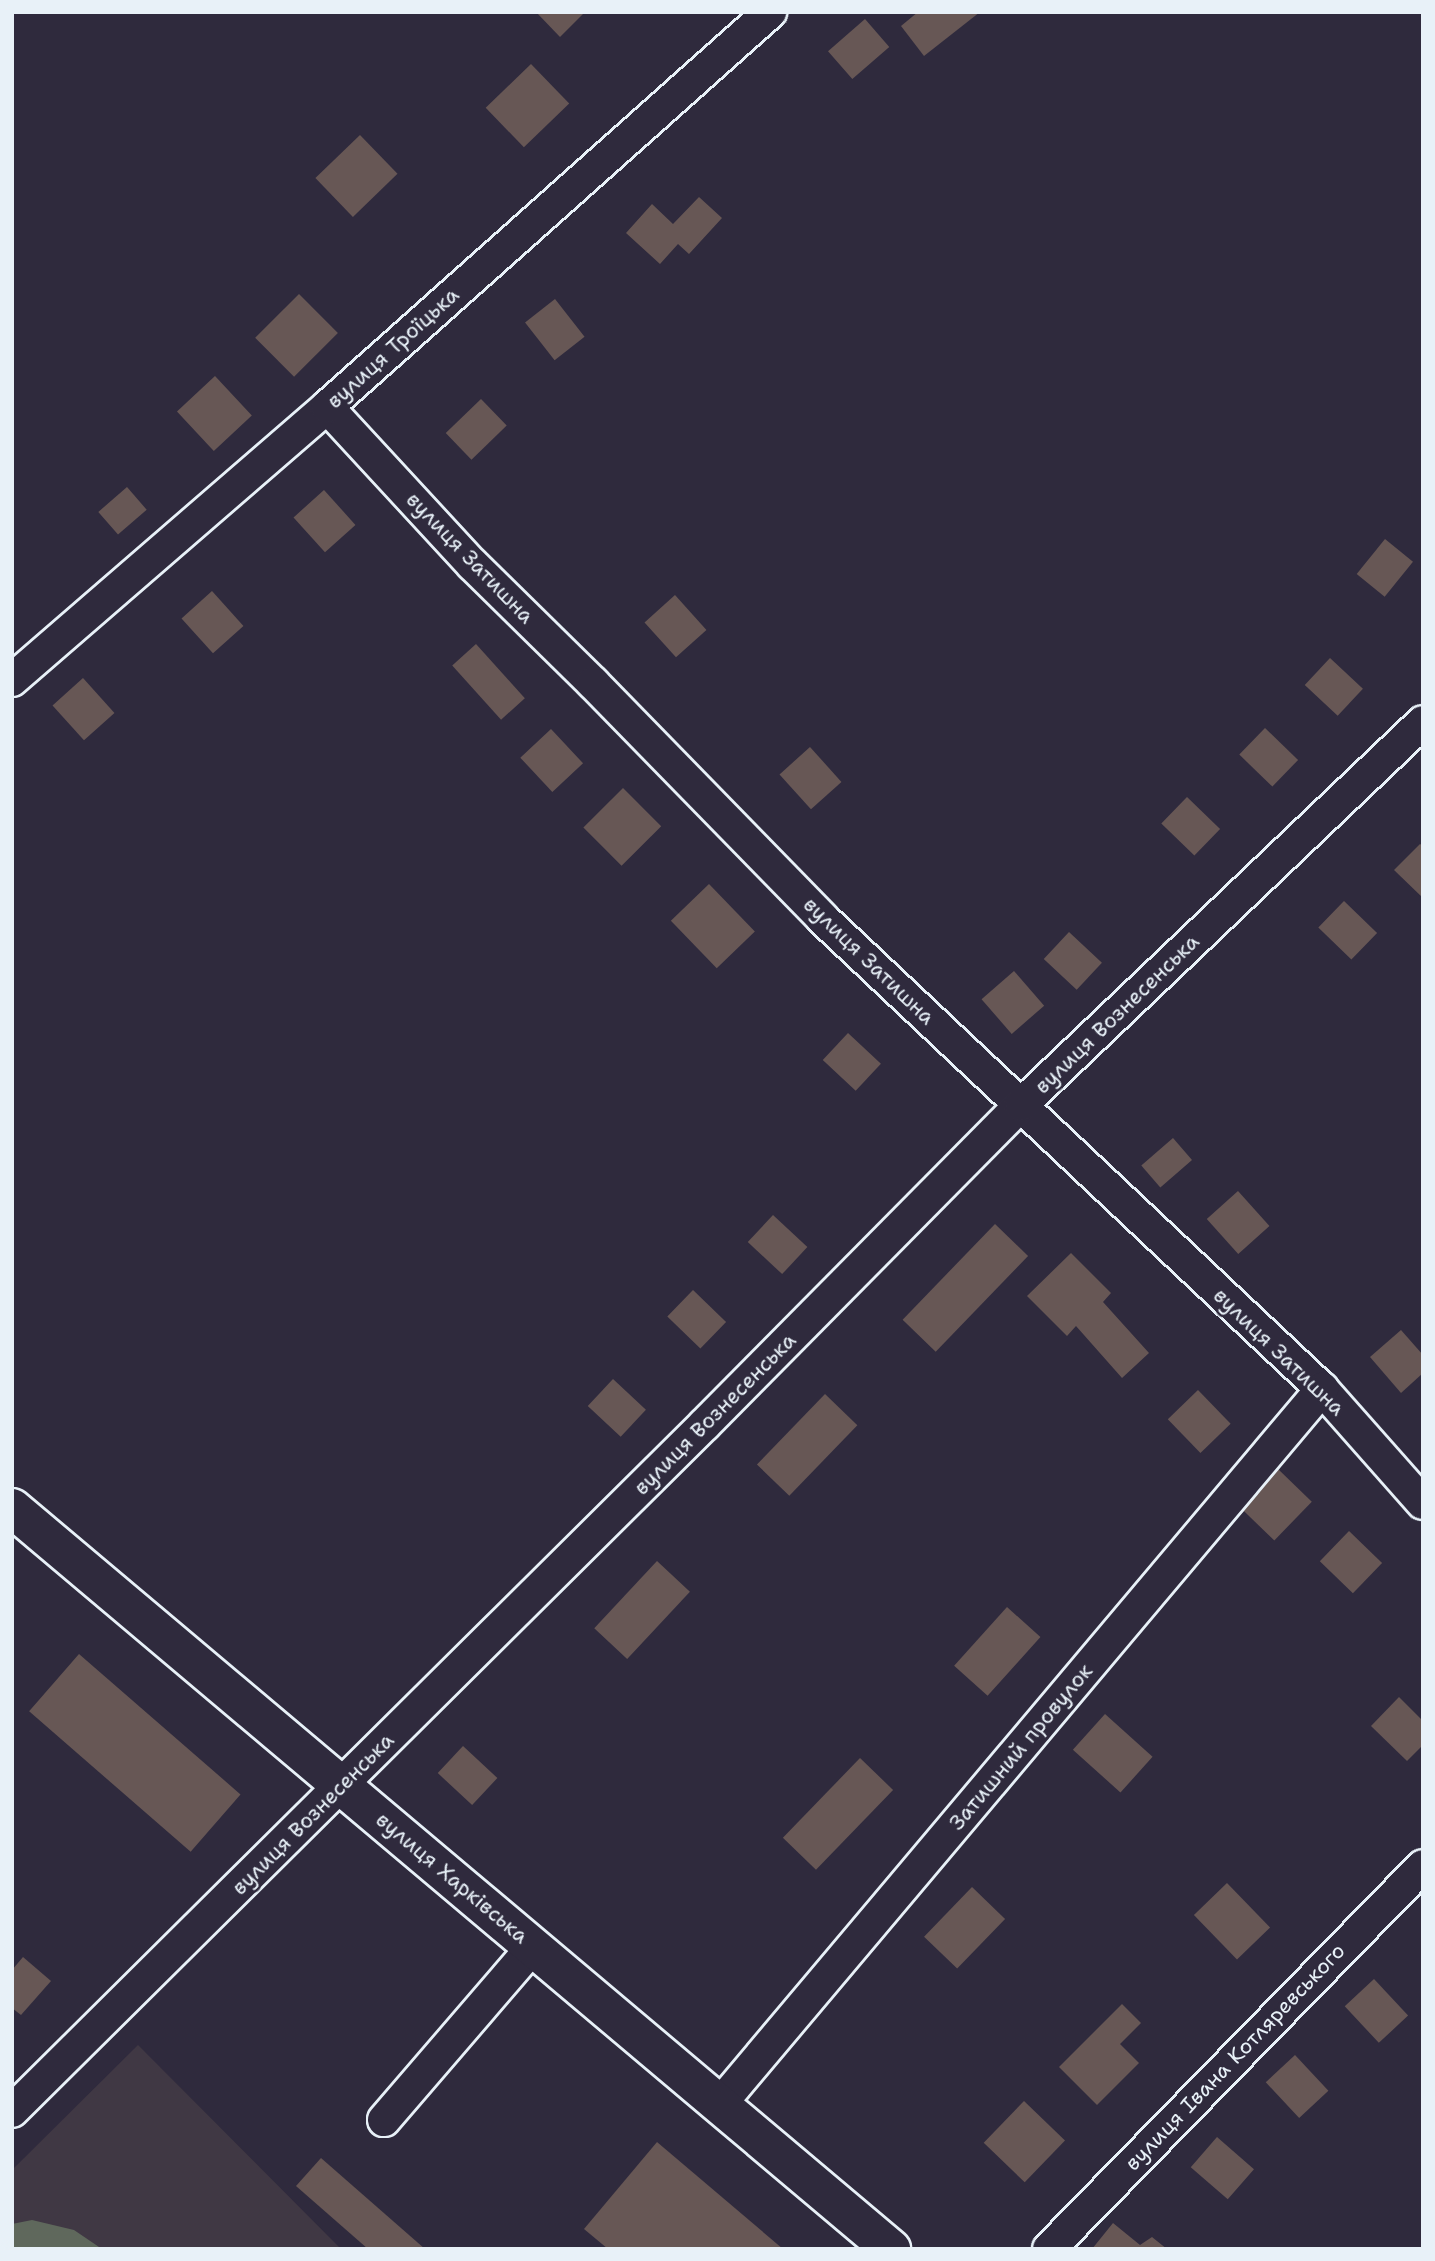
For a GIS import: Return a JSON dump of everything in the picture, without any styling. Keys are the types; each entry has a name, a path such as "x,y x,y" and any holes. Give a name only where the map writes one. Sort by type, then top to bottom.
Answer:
{"street":[{"name":"вулиця Троїцька","path":"12,680 327,407 770,12"},
{"name":"вулиця Затишна","path":"327,407 473,565 593,683 822,918 1322,1389 1423,1503"},
{"name":"вулиця Вознесенська","path":"12,2111 715,1415 1021,1105 1423,722"},
{"name":"Затишний провулок","path":"720,2104 1322,1389"},
{"name":"вулиця Харківська","path":"12,1508 891,2249"},
{"name":"вулиця Івана Котляревського","path":"1049,2249 1423,1866"},
{"path":"384,2120 533,1947"}],"shaded area":[{"path":"138,2045 341,2249 12,2249 12,2170"}],"green space":[{"path":"32,2220 74,2230 102,2249 12,2249 12,2224"}],"building":[{"path":"536,12 585,12 560,37"},
{"path":"918,12 980,12 924,56 901,26"},
{"path":"865,19 889,47 852,79 828,51"},
{"path":"531,64 569,104 524,147 486,108"},
{"path":"360,135 398,174 353,217 315,178"},
{"path":"699,197 722,218 689,254 678,244 660,264 626,233 652,204 673,224"},
{"path":"299,294 338,333 294,377 255,338"},
{"path":"555,299 585,337 555,360 525,322"},
{"path":"215,376 252,415 214,451 177,411"},
{"path":"481,399 507,426 471,460 446,433"},
{"path":"127,487 147,510 118,535 98,512"},
{"path":"324,490 355,525 325,552 294,517"},
{"path":"1385,539 1413,562 1385,597 1357,574"},
{"path":"212,591 243,626 213,653 182,618"},
{"path":"675,595 706,630 676,657 645,622"},
{"path":"476,644 525,698 501,720 452,665"},
{"path":"1330,658 1363,689 1338,716 1305,685"},
{"path":"83,678 114,713 84,740 53,705"},
{"path":"1265,728 1298,760 1272,787 1239,755"},
{"path":"551,729 583,763 552,792 520,758"},
{"path":"810,747 841,782 811,809 780,774"},
{"path":"623,788 661,826 622,866 583,828"},
{"path":"1187,797 1220,829 1194,856 1161,824"},
{"path":"1420,844 1423,846 1423,898 1394,870"},
{"path":"709,884 755,931 717,968 671,921"},
{"path":"1344,901 1377,933 1351,960 1318,928"},
{"path":"1069,932 1102,963 1077,990 1044,959"},
{"path":"1014,971 1044,1006 1012,1034 982,999"},
{"path":"848,1033 881,1064 856,1091 823,1060"},
{"path":"1173,1138 1192,1160 1160,1187 1141,1166"},
{"path":"1238,1191 1269,1226 1238,1254 1207,1219"},
{"path":"773,1215 807,1247 782,1274 748,1242"},
{"path":"995,1224 1028,1256 936,1352 903,1320"},
{"path":"1071,1253 1111,1293 1103,1302 1149,1353 1122,1378 1076,1326 1067,1336 1027,1296"},
{"path":"693,1290 726,1322 700,1349 667,1317"},
{"path":"1401,1330 1423,1355 1423,1373 1401,1393 1370,1357"},
{"path":"613,1379 646,1410 621,1437 588,1406"},
{"path":"1198,1390 1231,1424 1200,1453 1168,1419"},
{"path":"825,1394 857,1425 789,1496 757,1464"},
{"path":"1278,1469 1312,1502 1274,1540 1240,1508"},
{"path":"1349,1531 1382,1563 1353,1593 1320,1561"},
{"path":"657,1561 690,1592 627,1659 594,1628"},
{"path":"1007,1607 1040,1637 988,1696 954,1666"},
{"path":"79,1654 241,1794 191,1852 29,1711"},
{"path":"1399,1697 1423,1721 1423,1745 1407,1761 1371,1726"},
{"path":"1105,1714 1153,1757 1120,1792 1073,1750"},
{"path":"463,1746 497,1778 472,1805 438,1773"},
{"path":"860,1758 893,1790 816,1870 783,1838"},
{"path":"1227,1883 1270,1928 1237,1960 1194,1915"},
{"path":"972,1887 1005,1919 957,1969 924,1937"},
{"path":"23,1957 51,1981 21,2015 12,2008 12,1970"},
{"path":"1374,1979 1408,2016 1379,2043 1345,2006"},
{"path":"1122,2004 1141,2023 1120,2044 1139,2063 1097,2105 1059,2067"},
{"path":"1295,2055 1328,2091 1299,2118 1266,2082"},
{"path":"1024,2101 1065,2141 1025,2182 984,2143"},
{"path":"1217,2137 1254,2169 1228,2199 1191,2167"},
{"path":"657,2142 783,2249 608,2249 584,2229"},
{"path":"321,2158 425,2249 368,2249 296,2186"},
{"path":"1113,2223 1140,2245 1152,2237 1167,2249 1092,2249"}]}
